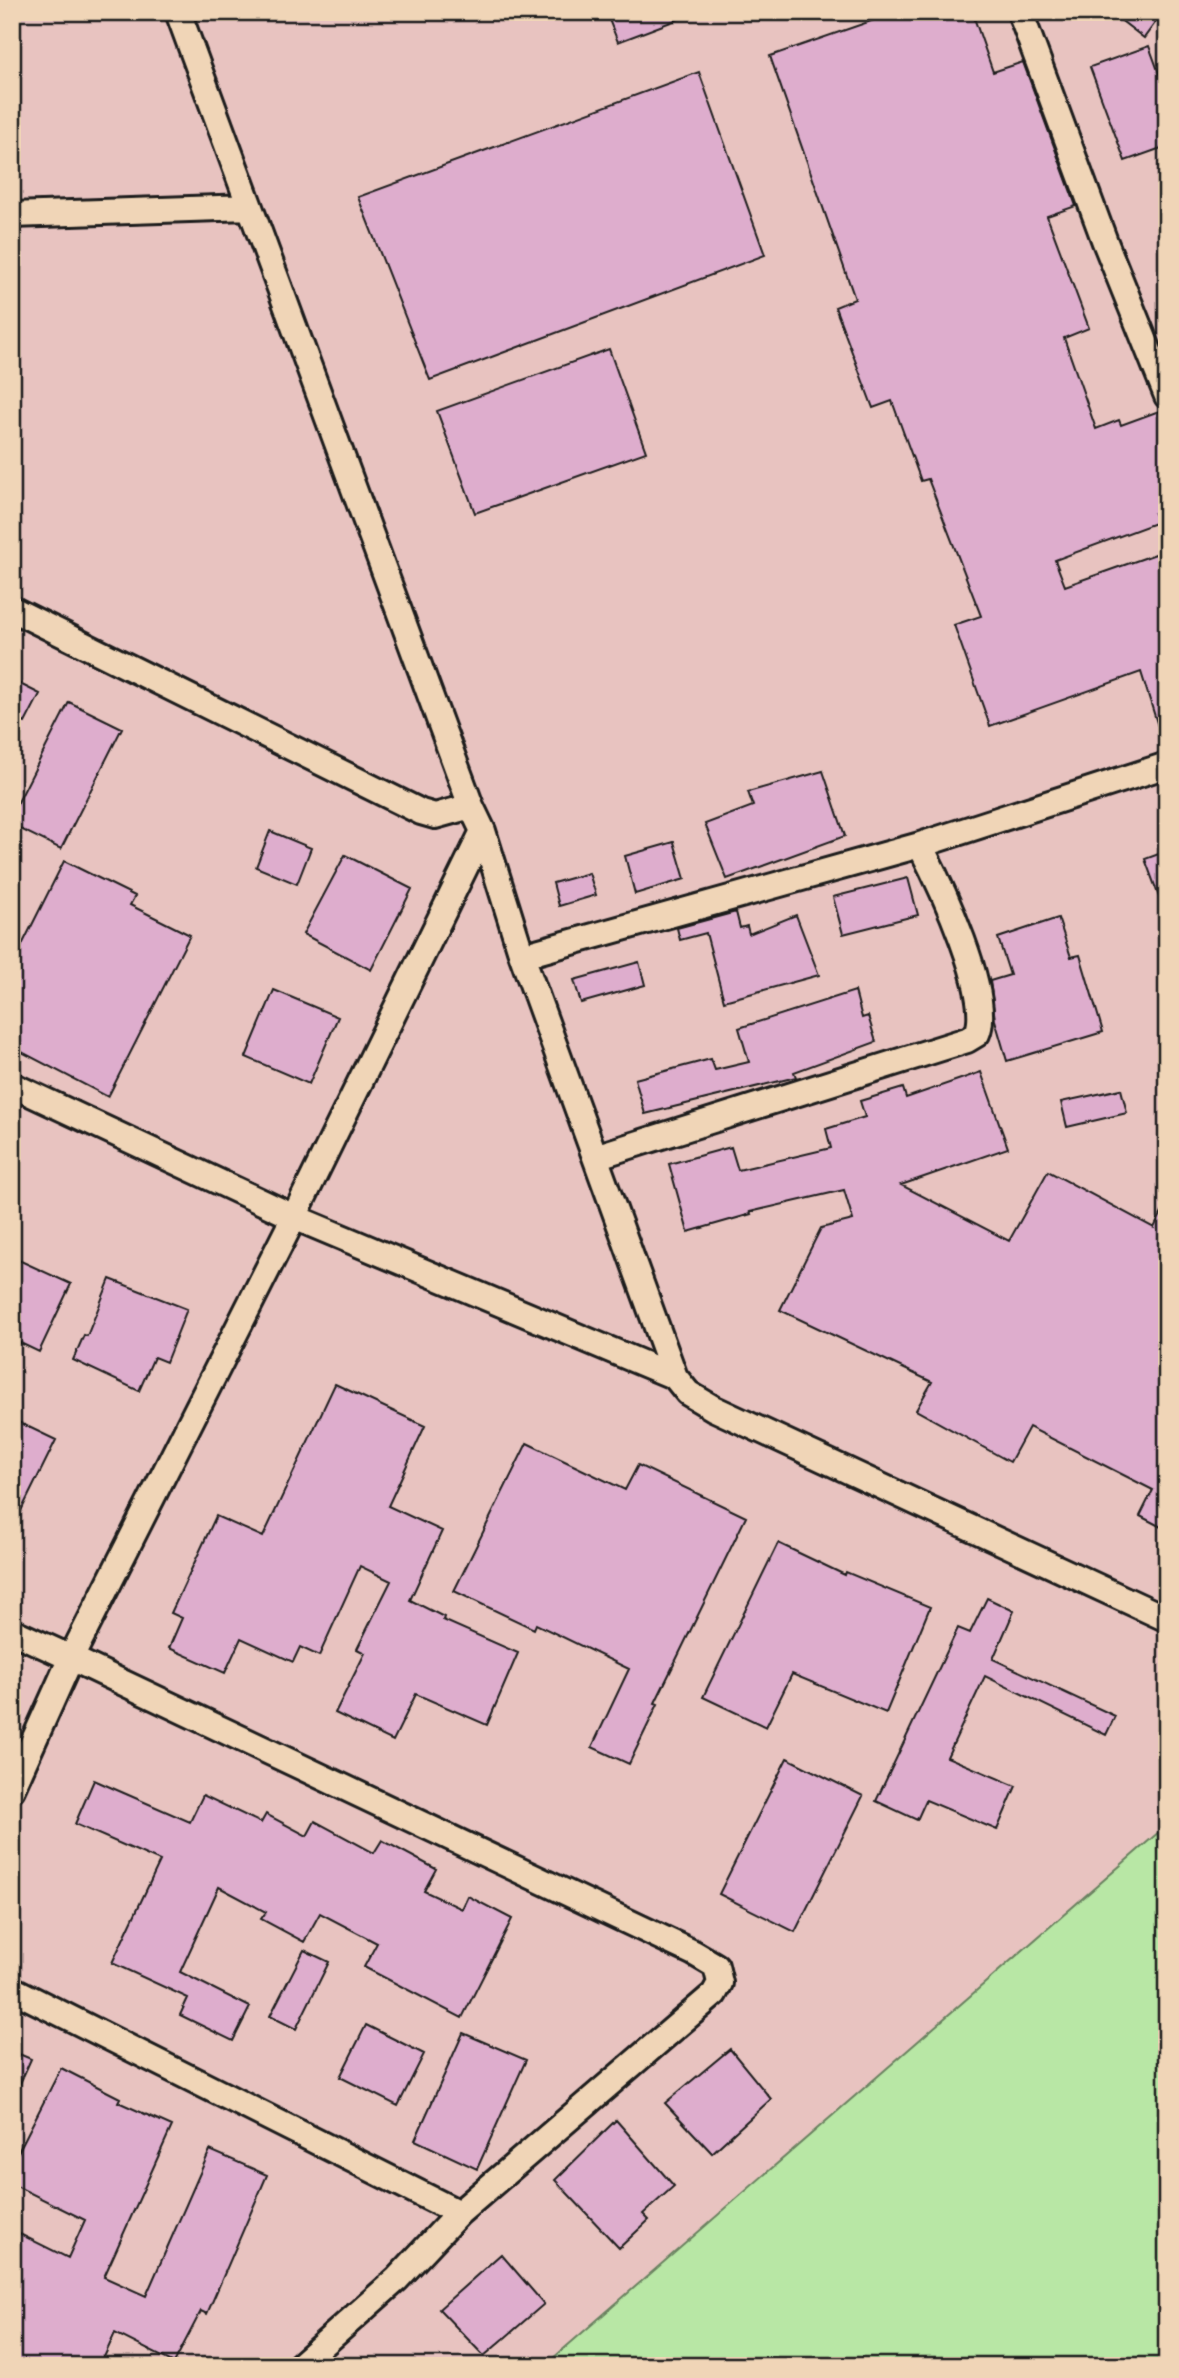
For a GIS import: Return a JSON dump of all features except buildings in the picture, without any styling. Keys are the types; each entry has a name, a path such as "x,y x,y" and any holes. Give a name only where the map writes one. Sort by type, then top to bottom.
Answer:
{"lane":[{"path":"178,12 471,806 483,831 522,956 675,1377 688,1393 726,1414 1167,1619"},
{"path":"1020,12 1105,242 1167,396"},
{"path":"12,215 249,206"},
{"path":"12,609 421,812 435,816 471,806"},
{"path":"522,956 920,845 1167,765"},
{"path":"12,1789 71,1658 483,831"},
{"path":"595,1157 967,1040 977,1034 982,1013 970,963 940,884 920,845"},
{"path":"12,1086 293,1217 675,1377"},
{"path":"12,1631 682,1947 716,1966 720,1983 714,1994 460,2213 397,2279 299,2366"},
{"path":"12,1989 460,2213"}],"shaded area":[{"path":"12,12 1167,12 1167,1825 544,2366 12,2366"}],"green space":[{"path":"1167,1825 1167,2366 544,2366"}]}
